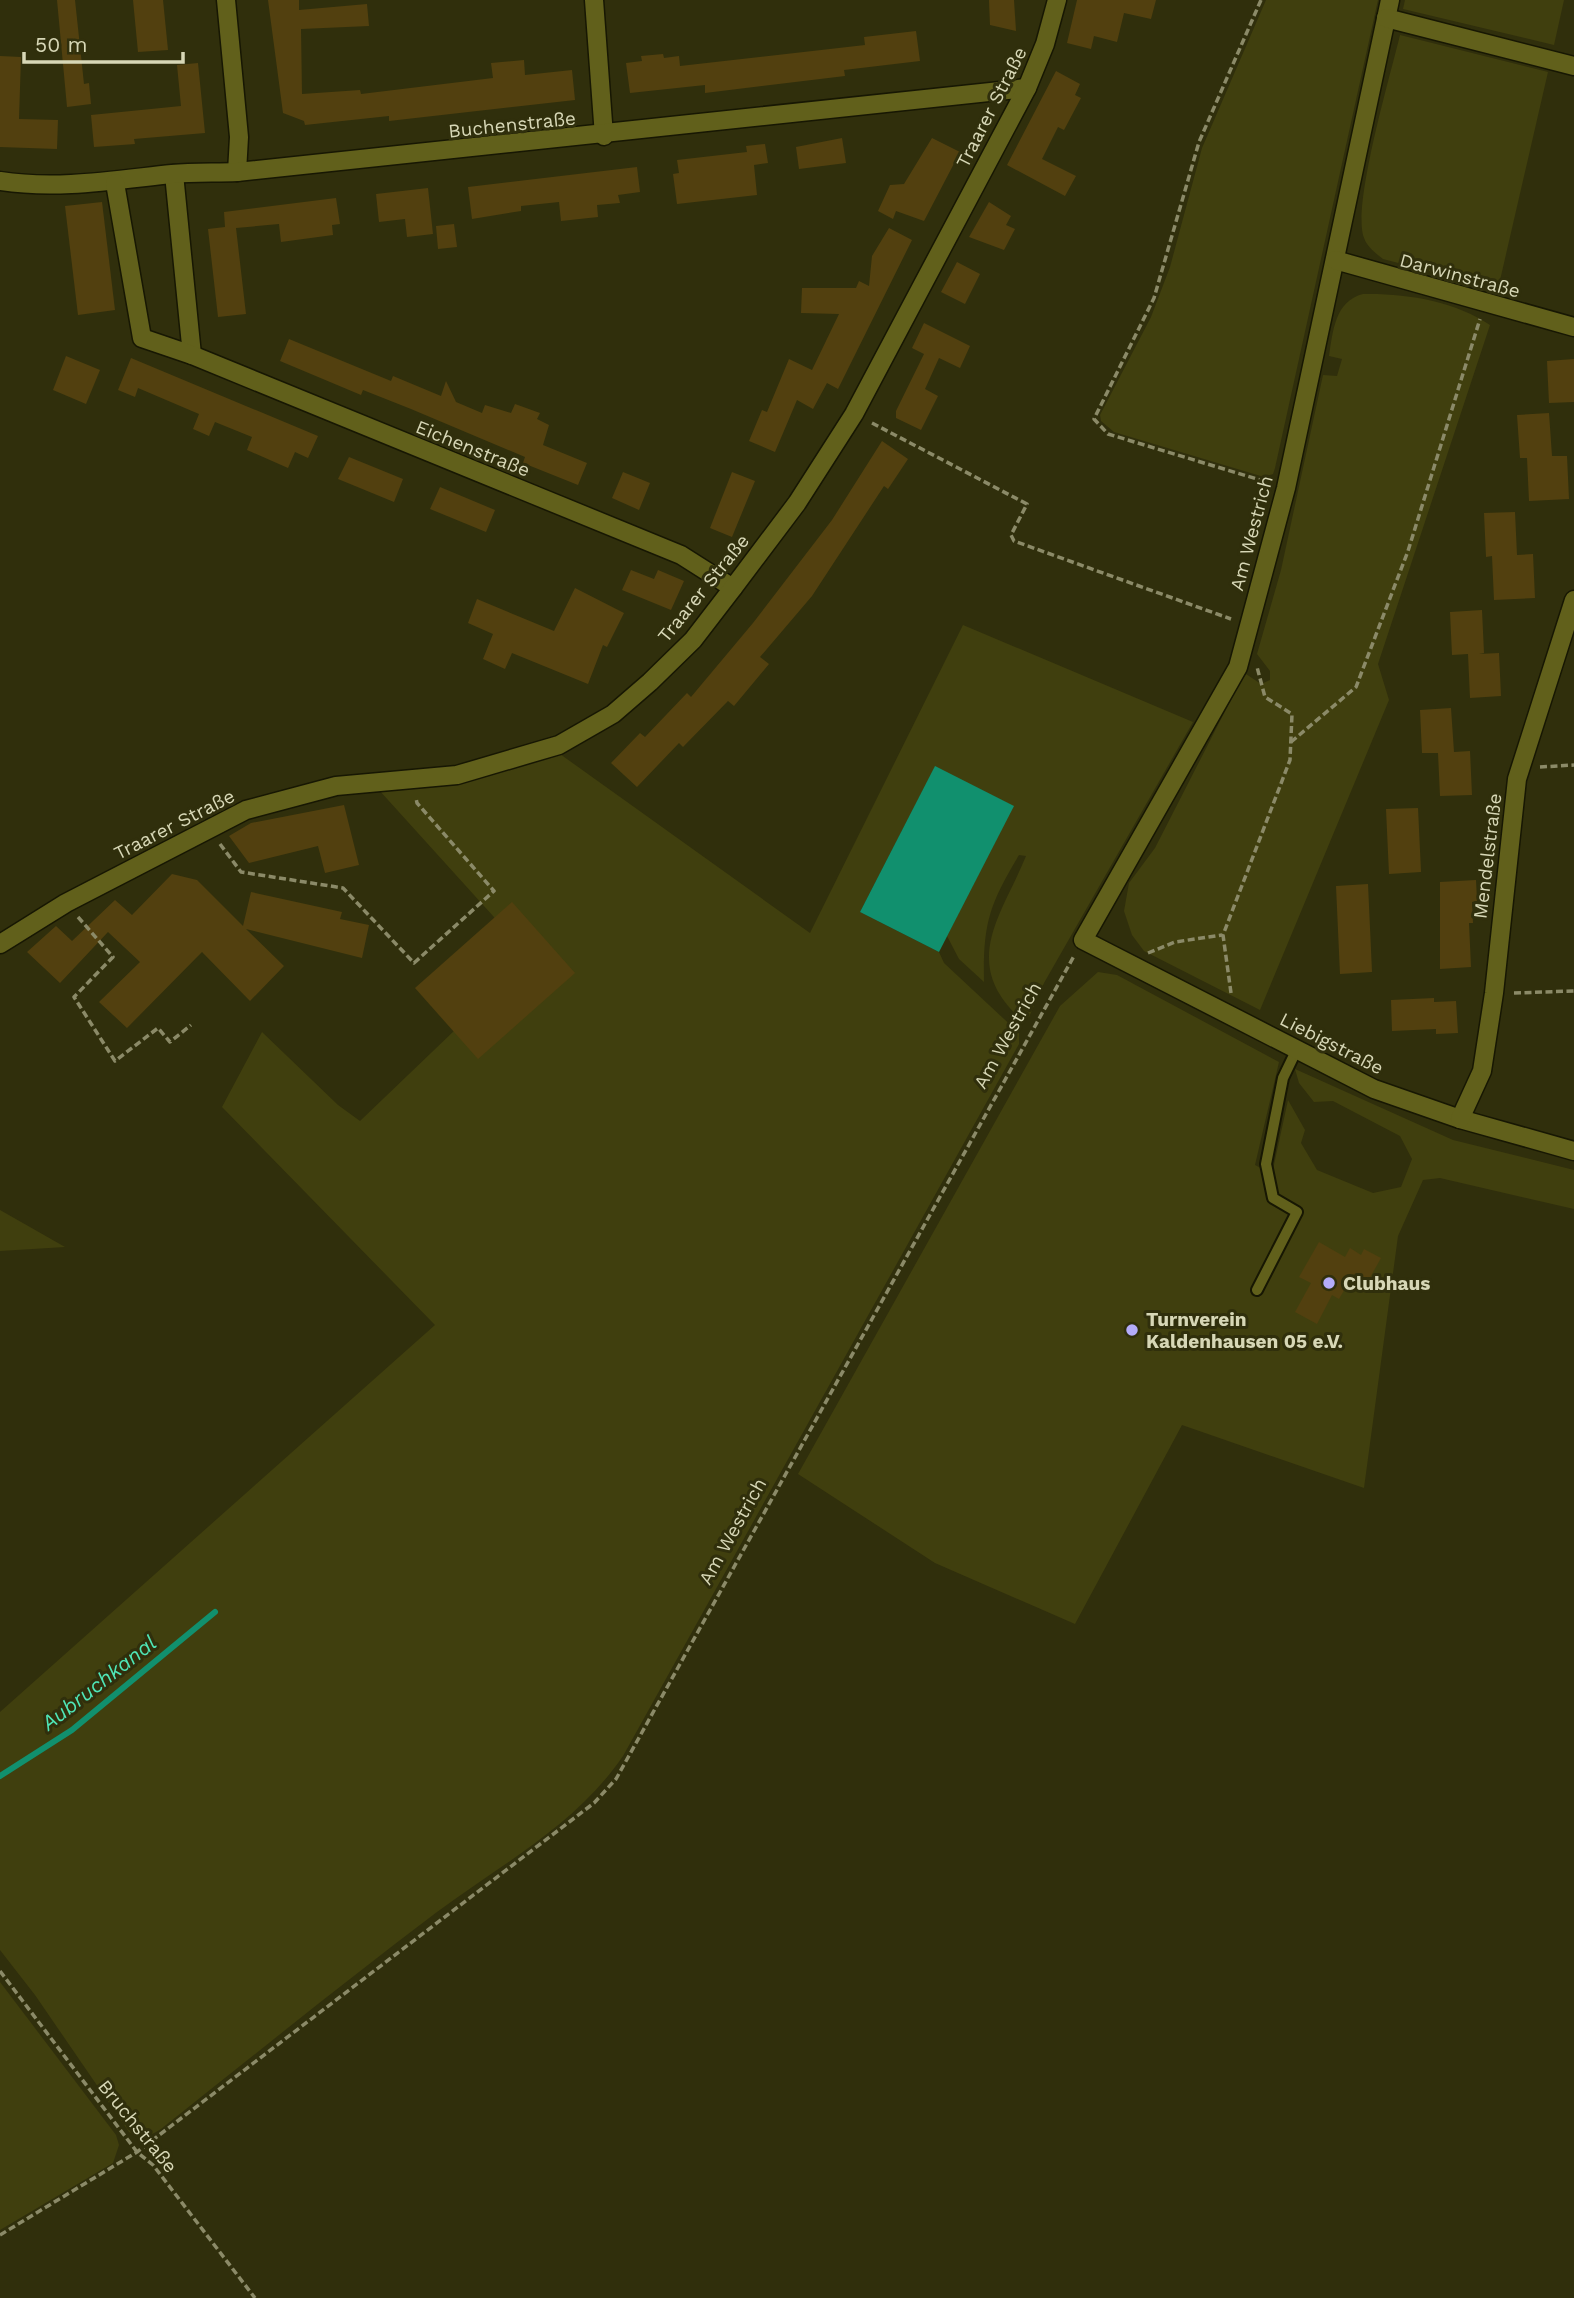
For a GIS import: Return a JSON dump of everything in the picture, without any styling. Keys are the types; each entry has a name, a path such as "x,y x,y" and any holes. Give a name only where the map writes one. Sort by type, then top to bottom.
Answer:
{"street":[{"path":"226,0 239,138 237,173"},
{"path":"594,0 604,136"},
{"name":"Traarer Straße","path":"0,944 66,903 208,827 246,810 336,786 457,775 559,745 612,714 650,682 693,640 733,588 797,503 854,414 1027,88 1045,44 1057,0"},
{"name":"Am Westrich","path":"1083,940 1238,667 1286,488 1390,0"},
{"path":"1386,19 1574,66"},
{"name":"Buchenstraße","path":"0,181 25,185 115,183 174,174 237,173 604,136 1027,88"},
{"path":"174,174 192,355"},
{"name":"Eichenstraße","path":"115,183 142,338 192,355 681,555 733,588"},
{"name":"Darwinstraße","path":"1335,260 1574,327"},
{"name":"Mendelstraße","path":"1460,1119 1482,1071 1521,768 1574,600"},
{"name":"Liebigstraße","path":"1083,940 1374,1089 1460,1119 1574,1151"}],"lane":[{"path":"1257,1290 1297,1212 1273,1198 1266,1164 1283,1078 1297,1049"}],"path":[{"path":"1261,0 1199,142 1154,298 1094,419 1108,434 1286,488"},
{"path":"1291,742 1356,687 1408,551 1485,303"},
{"path":"854,414 1027,504 1011,535 1014,541 1249,625"},
{"path":"1234,1017 1223,935 1290,760 1292,714 1265,696 1261,673 1254,663 1240,657"},
{"path":"1521,768 1574,765"},
{"path":"208,827 241,872 343,888 414,963 494,891 417,803 416,779"},
{"path":"66,903 113,957 74,997 115,1061 158,1028 170,1042 191,1025"},
{"path":"1127,962 1175,942 1223,935"},
{"name":"Am Westrich","path":"0,2235 138,2152 594,1803 616,1779 1083,940"},
{"path":"1494,993 1574,991"},
{"name":"Bruchstraße","path":"0,1971 138,2152 153,2165 255,2298"}],"shaded area":[{"path":"1266,0 1378,0 1275,468 1273,474 1264,477 1114,432 1101,421 1100,415 1151,317 1170,267 1202,148"},
{"path":"1405,0 1564,0 1554,45 1403,9"},
{"path":"1400,35 1548,72 1498,289 1383,259 1364,239 1362,218 1368,167"},
{"path":"1363,294 1396,295 1446,304 1490,325 1378,664 1389,700 1260,1010 1144,951 1132,935 1124,911 1129,883 1155,848 1240,682 1246,674 1261,684 1270,680 1270,671 1257,654 1281,570 1323,375 1337,376 1342,359 1329,356 1334,327 1346,303"},
{"path":"963,625 1193,722 1044,983 1029,1017 1021,1019 1002,998 992,978 989,958 991,939 998,919 1026,856 1019,855 994,902 985,945 984,982 959,959 947,936 1013,806 935,767 860,912 939,952 944,963 1019,1033 1019,1044 623,1756 604,1781 583,1803 537,1842 402,1938 161,2129 145,2136 129,2132 35,1995 0,1950 0,1712 435,1325 222,1107 262,1032 338,1105 360,1121 455,1030 521,947 379,790 506,768 560,754 810,933"},
{"path":"935,766 1014,806 939,952 860,912"},
{"name":"Turnverein Kaldenhausen 05 e.V.","path":"1098,972 1117,975 1279,1062 1255,1165 1272,1174 1288,1100 1305,1130 1301,1143 1317,1170 1373,1193 1401,1187 1412,1159 1400,1136 1333,1101 1314,1102 1299,1083 1295,1069 1453,1140 1574,1170 1574,1209 1440,1178 1423,1180 1398,1236 1364,1488 1182,1425 1075,1624 935,1563 798,1474 1060,1006"},
{"path":"0,1210 65,1247 0,1251"},
{"path":"0,1982 116,2135 119,2145 113,2163 0,2230"}],"building":[{"path":"57,0 75,0 84,84 89,83 91,104 67,107"},
{"path":"133,0 163,0 168,50 138,52"},
{"path":"268,0 299,0 299,10 367,4 369,26 301,29 302,94 360,90 361,94 493,78 491,63 524,60 525,75 572,70 575,100 389,121 389,116 305,125 304,121 283,113"},
{"path":"989,0 1014,0 1016,31 990,25"},
{"path":"1077,0 1156,0 1151,19 1124,13 1117,42 1094,36 1091,49 1067,43"},
{"path":"916,31 920,61 844,70 845,76 705,93 705,85 630,93 626,63 642,61 641,56 679,56 680,66 865,45 864,37"},
{"path":"0,56 21,57 19,119 58,120 57,149 0,147"},
{"path":"198,63 205,133 134,139 135,144 94,147 91,115 181,106 177,65"},
{"path":"1056,71 1080,84 1075,95 1081,98 1064,130 1058,127 1042,159 1076,176 1065,196 1007,165"},
{"path":"842,138 846,163 799,169 796,147"},
{"path":"932,138 960,152 924,221 896,211 893,219 878,211 890,185 904,184"},
{"path":"765,144 768,163 754,165 757,195 677,204 673,174 679,173 677,160 747,152 746,146"},
{"path":"637,167 640,192 618,195 620,203 597,205 598,217 561,221 559,202 521,206 521,211 472,219 468,187"},
{"path":"428,188 433,234 407,237 405,219 379,222 376,194"},
{"path":"336,198 340,224 332,225 333,235 281,242 279,224 236,228 246,314 218,317 208,229 225,227 224,212"},
{"path":"102,202 115,310 78,315 65,206"},
{"path":"989,202 1011,216 1006,225 1015,229 1004,250 969,237"},
{"path":"454,224 457,247 438,249 436,226"},
{"path":"889,228 912,240 838,389 827,383 813,409 797,400 775,452 749,441 762,410 767,412 789,359 812,370 839,314 801,313 802,288 856,288 859,281 869,286 872,256"},
{"path":"957,262 980,274 965,304 941,292"},
{"path":"924,323 970,346 960,368 939,358 925,389 938,396 921,430 896,418 896,411 924,354 912,348"},
{"path":"289,339 391,381 393,376 441,396 446,381 456,402 482,413 485,405 511,413 515,404 540,413 537,419 549,425 543,445 587,463 578,485 523,463 525,457 411,409 363,390 361,395 280,361"},
{"path":"66,356 100,370 86,404 53,390"},
{"path":"131,358 318,436 308,458 295,452 288,468 247,450 252,437 215,422 209,436 193,429 199,414 138,388 135,397 118,390"},
{"path":"1574,359 1574,402 1549,403 1547,361"},
{"path":"1549,413 1552,456 1567,456 1569,499 1529,501 1527,458 1520,458 1517,415"},
{"path":"882,441 908,459 888,489 884,486 812,596 760,657 769,664 734,706 728,701 683,747 679,743 637,787 611,763 640,733 645,737 687,693 691,697 753,623 832,520"},
{"path":"349,457 403,479 394,502 338,479"},
{"path":"623,472 650,483 639,510 612,498"},
{"path":"732,472 755,481 732,537 710,528"},
{"path":"440,487 495,510 486,532 430,509"},
{"path":"1515,512 1517,555 1533,554 1535,598 1494,600 1492,556 1486,557 1484,513"},
{"path":"631,570 654,579 658,570 684,581 671,610 622,590"},
{"path":"575,588 624,613 607,647 603,645 588,684 512,653 505,669 483,659 493,634 468,623 477,599 554,631"},
{"path":"1482,610 1484,653 1479,654 1499,653 1501,696 1470,698 1468,654 1452,655 1450,612"},
{"path":"1451,708 1454,752 1470,751 1472,795 1440,796 1438,753 1422,753 1420,710"},
{"path":"344,805 359,865 325,873 318,846 249,863 229,836 251,823"},
{"path":"1418,808 1421,872 1389,874 1386,809"},
{"path":"172,874 197,880 243,926 251,892 342,912 340,919 369,925 362,958 246,929 284,966 250,1001 202,952 127,1028 99,1002 140,962 108,932 60,983 27,952 56,926 72,941 115,900 132,915"},
{"path":"1476,880 1477,901 1472,902 1473,923 1469,923 1471,967 1440,969 1440,882"},
{"path":"1368,884 1372,972 1340,974 1336,886"},
{"path":"512,902 575,973 478,1059 415,988"},
{"path":"1434,998 1434,1002 1456,1001 1458,1033 1436,1034 1436,1029 1392,1031 1391,1000"},
{"name":"Clubhaus","path":"1319,1242 1345,1257 1350,1248 1361,1255 1364,1249 1381,1258 1367,1283 1353,1275 1339,1299 1332,1295 1317,1324 1295,1312 1311,1283 1299,1277"}],"waterway":[{"name":"Aubruchkanal","path":"0,1776 72,1730 215,1612"}],"place":[{"name":"Clubhaus","path":"1329,1283"},
{"name":"Turnverein Kaldenhausen 05 e.V.","path":"1132,1330"}]}
